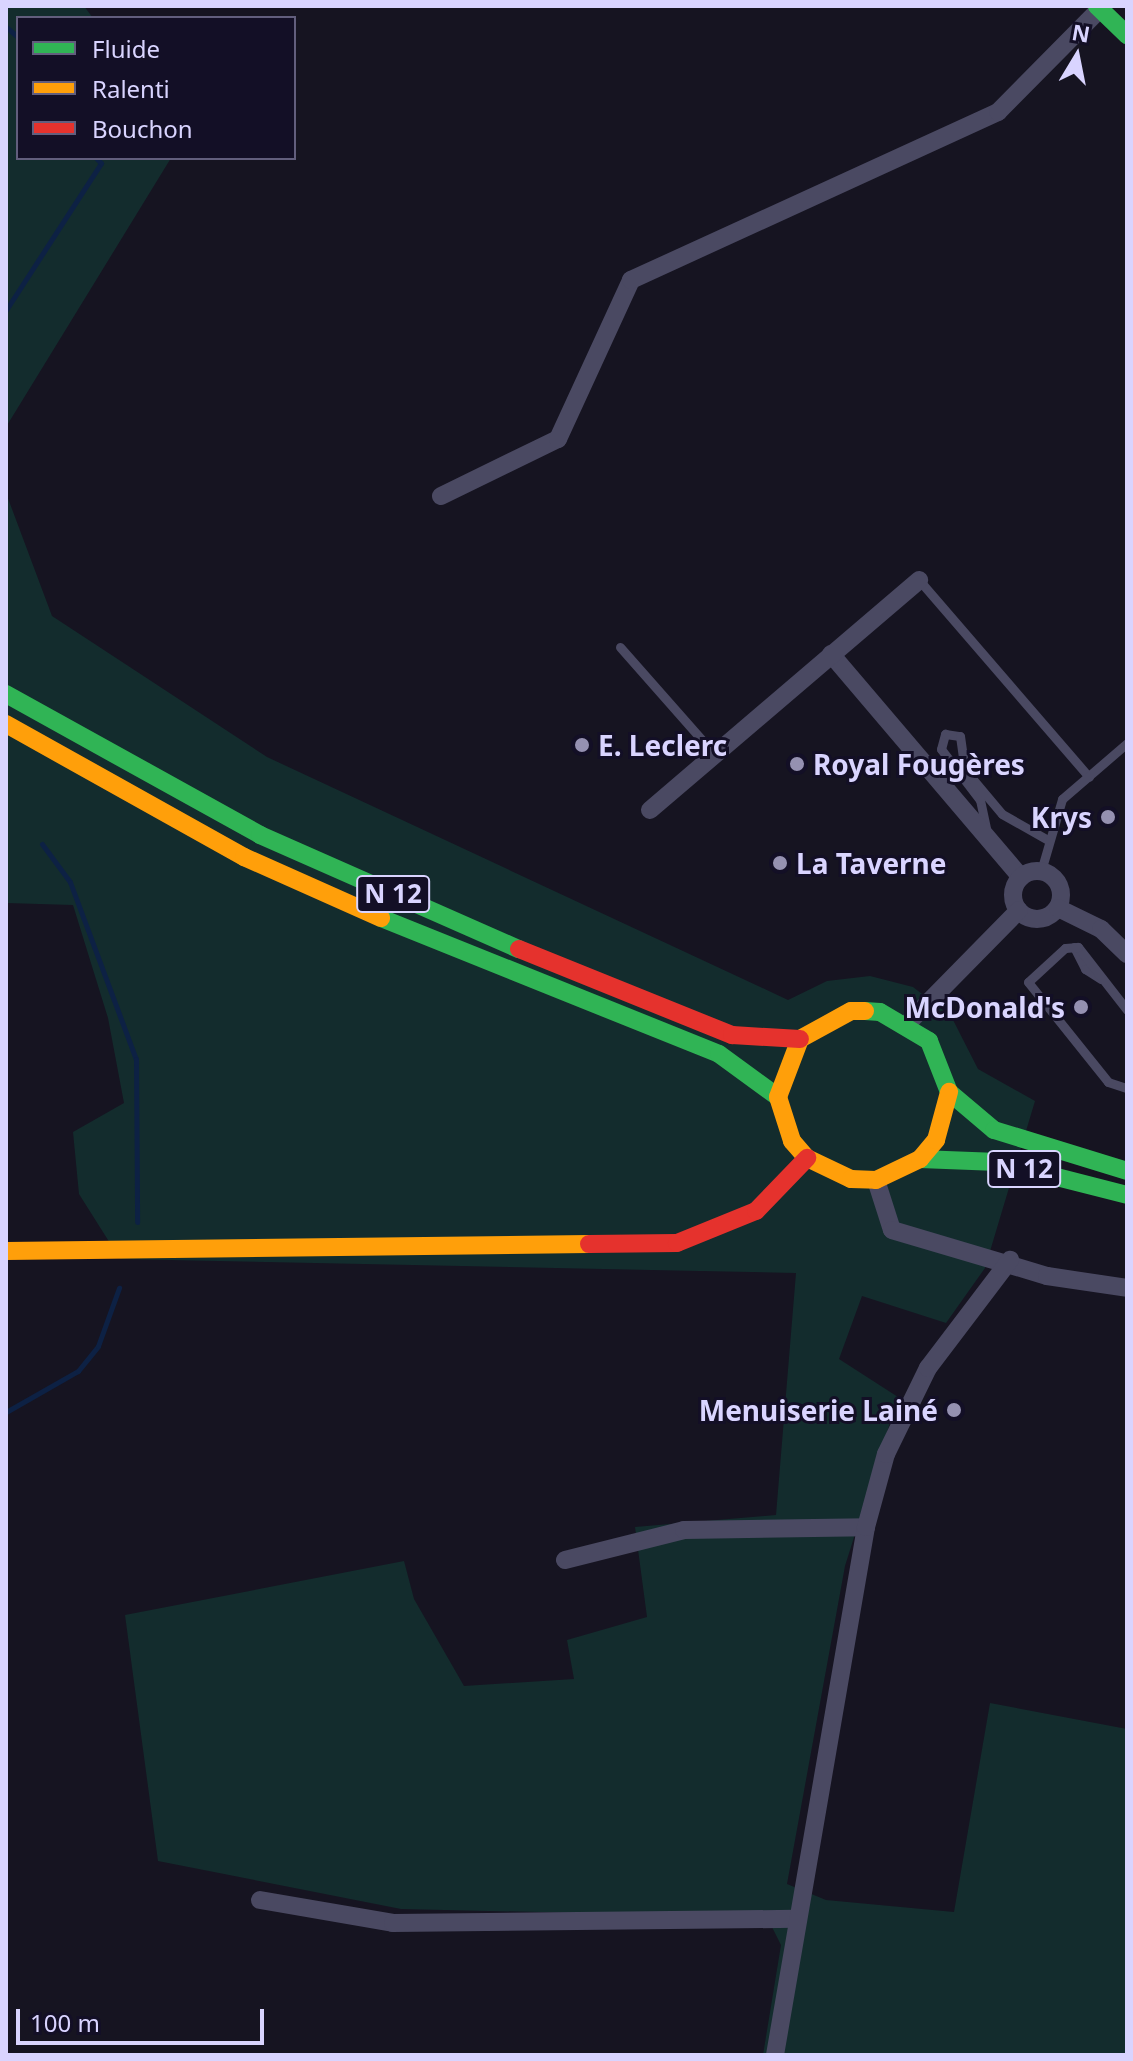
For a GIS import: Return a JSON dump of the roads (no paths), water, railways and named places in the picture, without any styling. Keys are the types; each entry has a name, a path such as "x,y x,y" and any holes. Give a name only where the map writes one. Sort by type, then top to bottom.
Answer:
{"main road":[{"path":"1099,8 1127,35"},
{"name":"N 12","path":"6,694 260,835 490,937 732,1035 800,1039"},
{"name":"N 12","path":"6,724 244,857 480,962 719,1054 778,1097"},
{"path":"851,1011 908,1023 929,1041 949,1092 941,1129 920,1159 876,1180 827,1172 807,1158 787,1131 778,1097 800,1039 851,1011"},
{"name":"N 12","path":"949,1092 994,1130 1127,1171"},
{"path":"6,1251 677,1243 756,1211 807,1158"},
{"name":"N 12","path":"920,1159 998,1162 1127,1195"}],"street":[{"path":"441,496 558,439 631,280 998,112 1099,8"},
{"path":"650,810 919,580"},
{"path":"831,654 1021,877"},
{"path":"1019,910 1014,890 1021,877 1041,871 1058,882 1058,908"},
{"path":"1019,910 1039,919 1058,908"},
{"path":"1058,908 1101,929 1127,954"},
{"path":"908,1023 1019,910"},
{"path":"876,1180 892,1230 1127,1288"},
{"path":"775,2055 795,1919 866,1527 907,1401 1010,1260"},
{"path":"565,1560 684,1530 866,1527"},
{"path":"260,1900 393,1923 795,1919"}],"lane":[{"path":"919,580 1089,777"},
{"path":"620,647 702,740"},
{"path":"989,839 980,800 941,749 945,734 960,736 965,770 1002,814 1048,840"},
{"path":"1041,871 1062,799 1127,743"},
{"path":"1127,1010 1101,979 1084,949 1074,947 1028,982 1108,1082 1127,1088"}],"waterway":[{"path":"6,27 16,35"},
{"path":"6,310 101,163 98,160"},
{"path":"42,844 70,882 136,1059 137,1222"},
{"path":"6,1412 78,1371 98,1346 119,1288"}],"place":[{"name":"E. Leclerc","path":"582,745"},
{"name":"Royal Fougères","path":"797,764"},
{"name":"Krys","path":"1108,817"},
{"name":"La Taverne","path":"780,863"},
{"name":"McDonald's","path":"1081,1007"},
{"name":"Menuiserie Lainé","path":"954,1410"}]}
